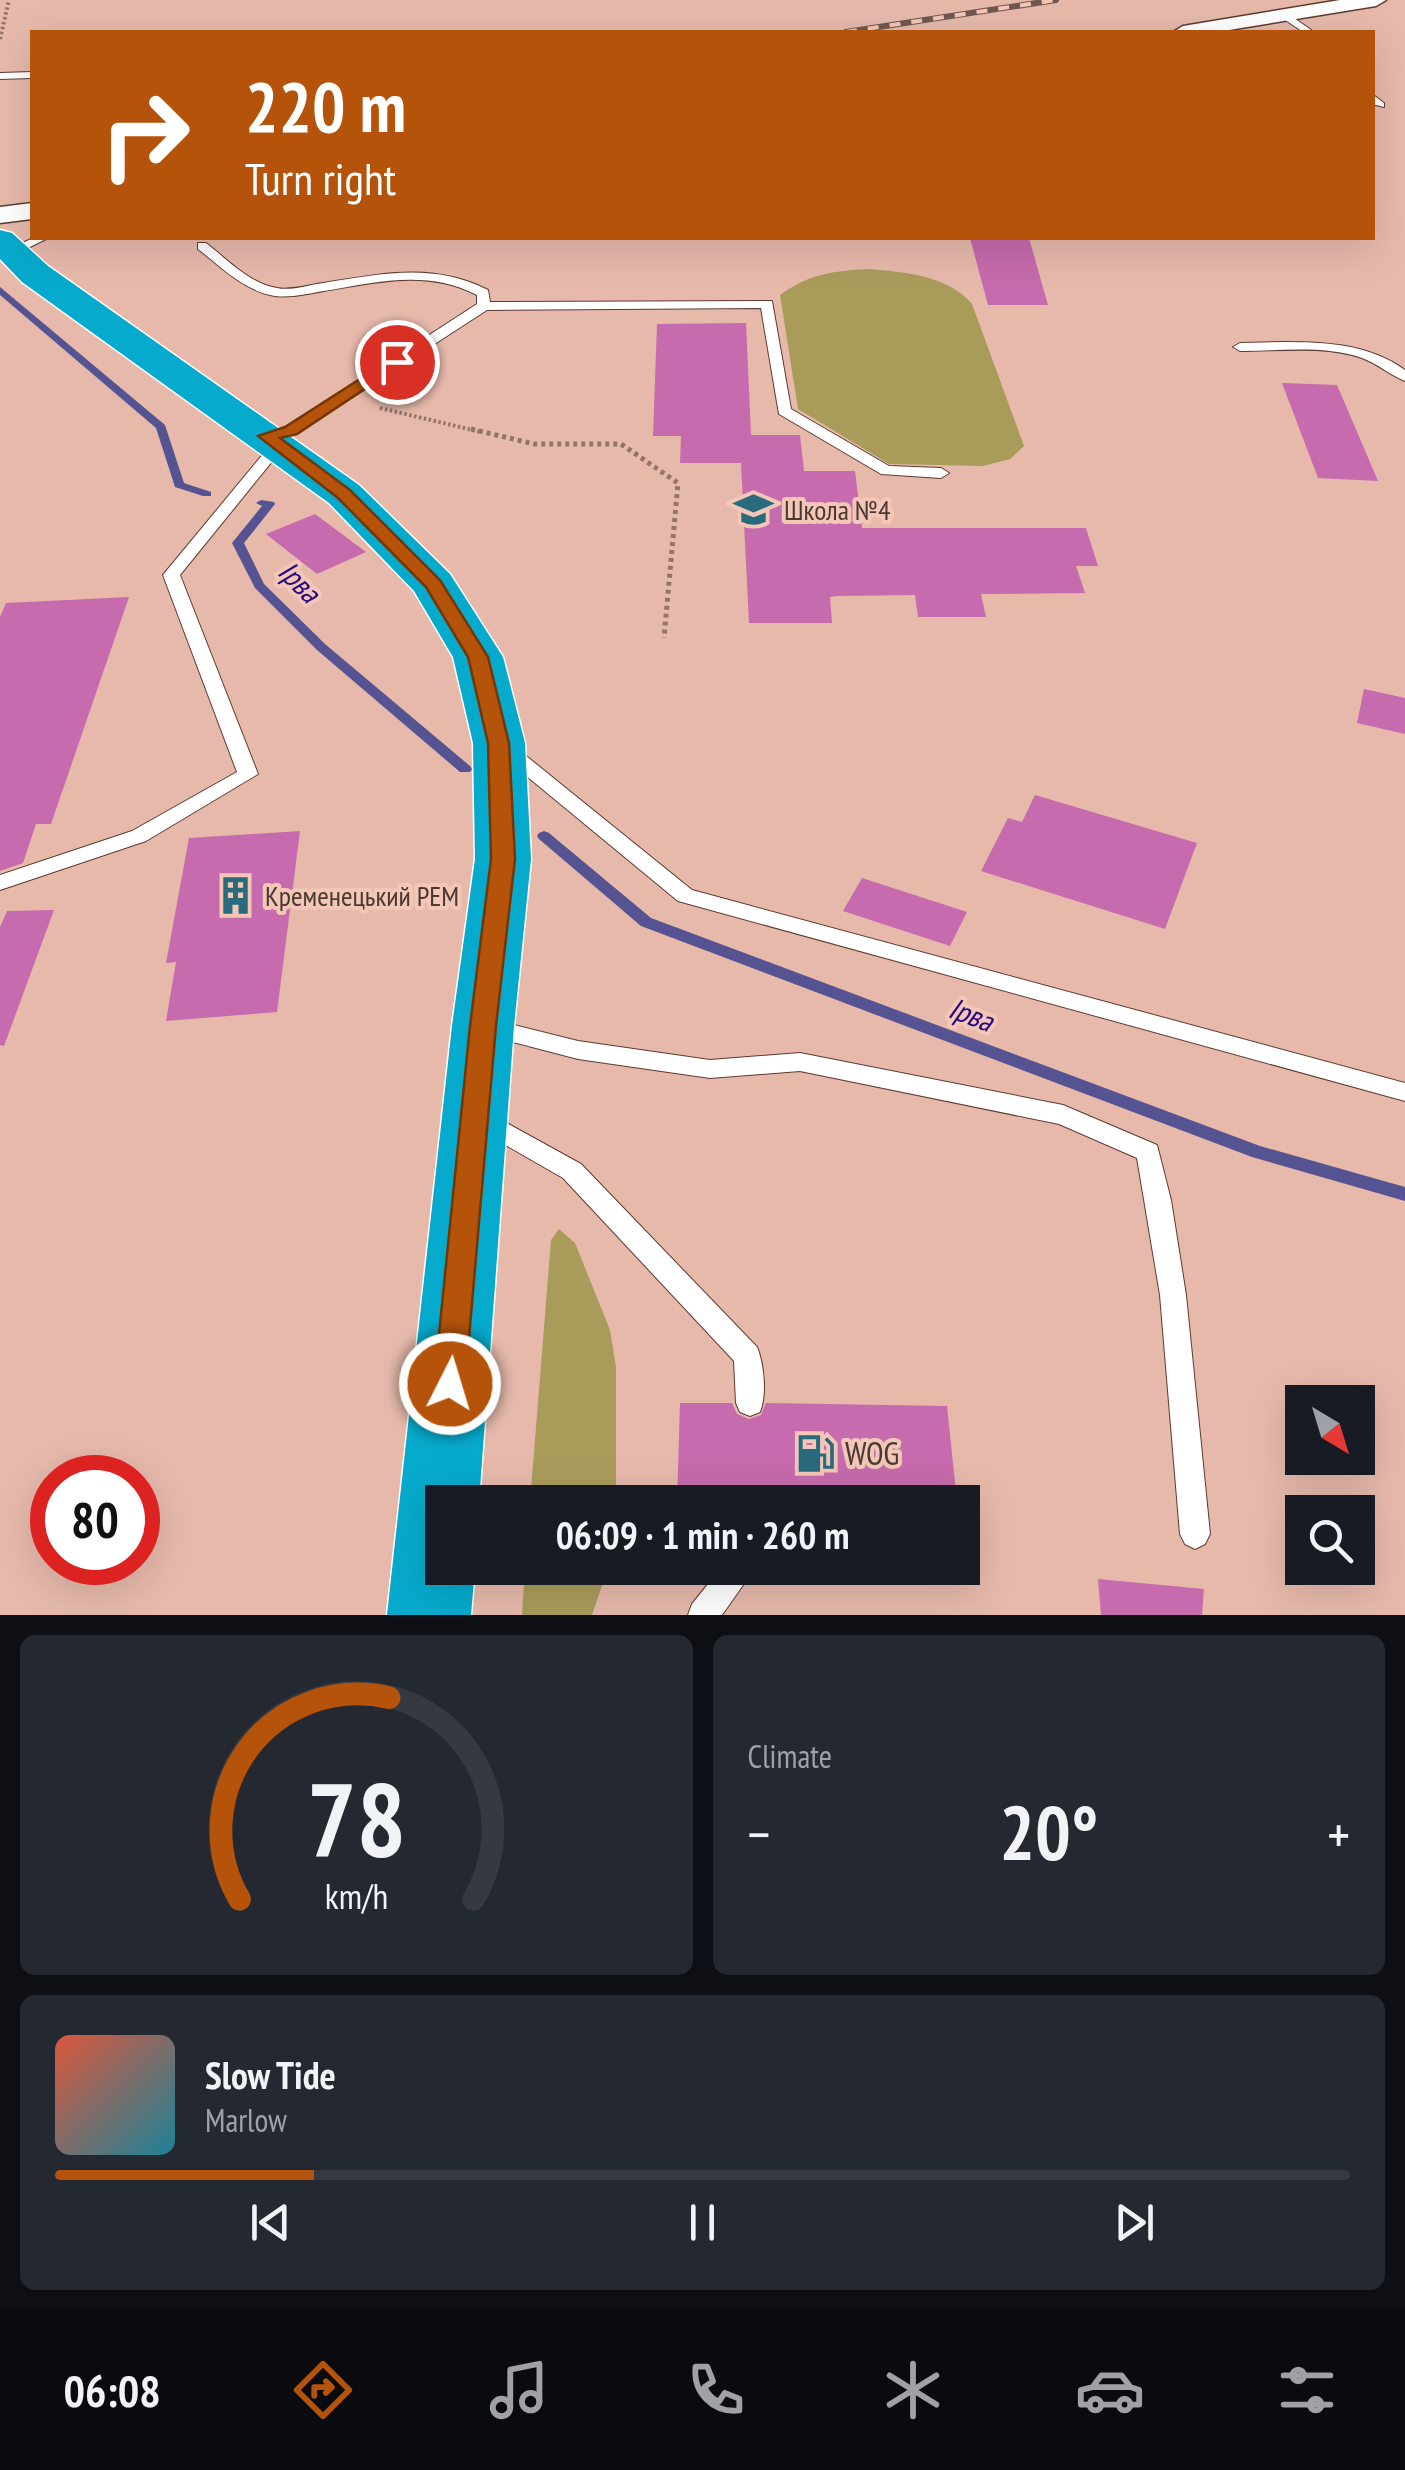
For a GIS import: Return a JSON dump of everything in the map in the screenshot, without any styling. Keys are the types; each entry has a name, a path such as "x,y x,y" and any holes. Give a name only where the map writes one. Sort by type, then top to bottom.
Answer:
{"highway":[{"path":"17,231 35,274 344,494 433,584 478,657 498,743 503,859 474,1115 428,1615"}],"street":[{"path":"1196,30 1376,0"}],"lane":[{"path":"1284,16 1306,30"},
{"path":"0,76 30,74"},
{"path":"202,246 257,286 280,292 387,274 426,275 467,283 483,293 484,306"},
{"path":"0,883 139,836 248,774 170,575 272,441 484,306 767,304 784,412 886,472 941,473"},
{"path":"1240,346 1343,348 1385,358 1405,377"},
{"path":"498,743 685,896 1405,1092"},
{"path":"483,1026 578,1050 710,1069 800,1062 1063,1116 1148,1152 1169,1246 1179,1322 1195,1534"},
{"path":"474,1115 572,1171 746,1356 750,1403"},
{"path":"704,1615 727,1585"}],"path":[{"path":"0,39 9,0"},
{"path":"340,399 534,444 621,444 678,482 664,638"}],"shaded area":[{"path":"868,269 938,281 972,304 1024,446 1010,459 983,466 889,464 798,409 780,295 822,275"},
{"path":"559,1229 575,1243 610,1330 616,1367 616,1485 531,1485 551,1240"},
{"path":"524,1585 602,1585 592,1615 522,1615"}],"building":[{"path":"971,240 1030,240 1048,305 988,305"},
{"path":"746,323 751,435 800,435 804,471 855,471 862,528 1086,528 1098,566 1076,566 1085,593 981,594 986,617 918,617 915,595 838,596 830,597 832,623 749,623 741,463 680,463 681,436 653,436 657,324"},
{"path":"1282,383 1337,385 1378,481 1318,478"},
{"path":"315,514 366,552 317,574 266,534"},
{"path":"129,597 51,824 36,824 23,863 0,871 0,617 6,603"},
{"path":"1364,689 1405,698 1405,734 1357,723"},
{"path":"1035,795 1197,843 1165,929 981,871 1008,818 1022,822"},
{"name":"Кременецький РЕМ","path":"300,831 277,1012 166,1021 176,962 166,963 189,838"},
{"path":"862,878 967,912 950,946 843,911"},
{"path":"54,910 4,1046 0,1045 0,927 7,911"},
{"name":"WOG","path":"680,1403 732,1403 737,1414 749,1419 761,1415 766,1403 947,1406 955,1485 678,1485"},
{"path":"1098,1579 1204,1589 1202,1615 1101,1615"}],"waterway":[{"name":"Ірва","path":"0,290 161,427 179,485 207,494"},
{"name":"Ірва","path":"261,503 270,504 238,543 259,586 321,647 465,769"},
{"name":"Ірва","path":"544,836 646,922 1258,1152 1405,1194"}],"railway":[{"path":"859,30 1056,0"}],"place":[{"name":"Школа №4","path":"754,510"},
{"name":"Кременецький РЕМ","path":"235,896"},
{"name":"WOG","path":"815,1454"}],"route":[{"path":"397,362 291,430 266,436 344,494 433,584 478,657 498,743 503,859 483,1026 450,1384"}]}
